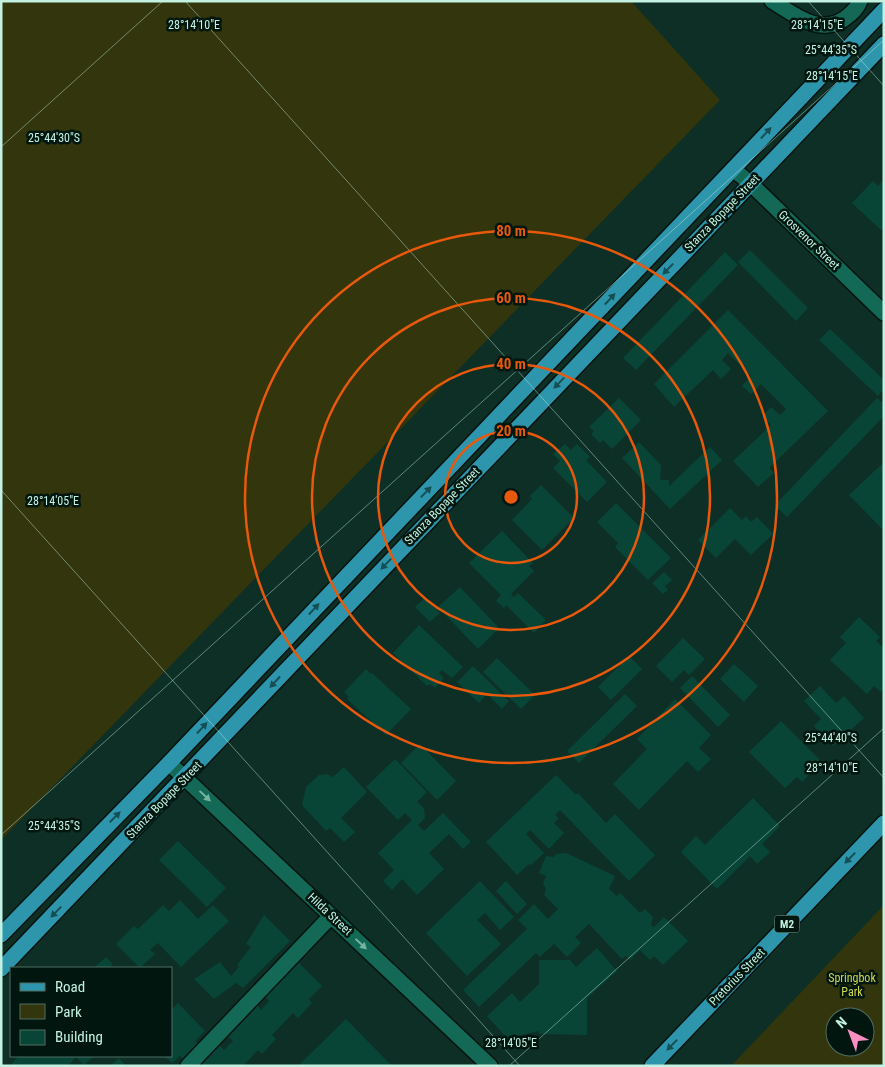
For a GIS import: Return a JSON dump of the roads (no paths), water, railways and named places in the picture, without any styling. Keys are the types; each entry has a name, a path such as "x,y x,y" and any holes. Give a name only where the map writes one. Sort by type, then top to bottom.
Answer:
{"main road":[{"name":"Stanza Bopape Street","path":"1,935 169,763 884,10"},
{"name":"Stanza Bopape Street","path":"1,969 185,778 372,578 884,44"},
{"name":"Pretorius Street","path":"652,1066 884,823"}],"street":[{"path":"772,1 797,17 814,25 824,26 842,21 854,11 860,1"},
{"name":"Grosvenor Street","path":"733,169 750,183 884,313"},
{"name":"Hilda Street","path":"169,763 490,1066"},
{"path":"188,1066 331,916"}],"park label":[{"name":"Springbok Park","path":"852,985"}]}
